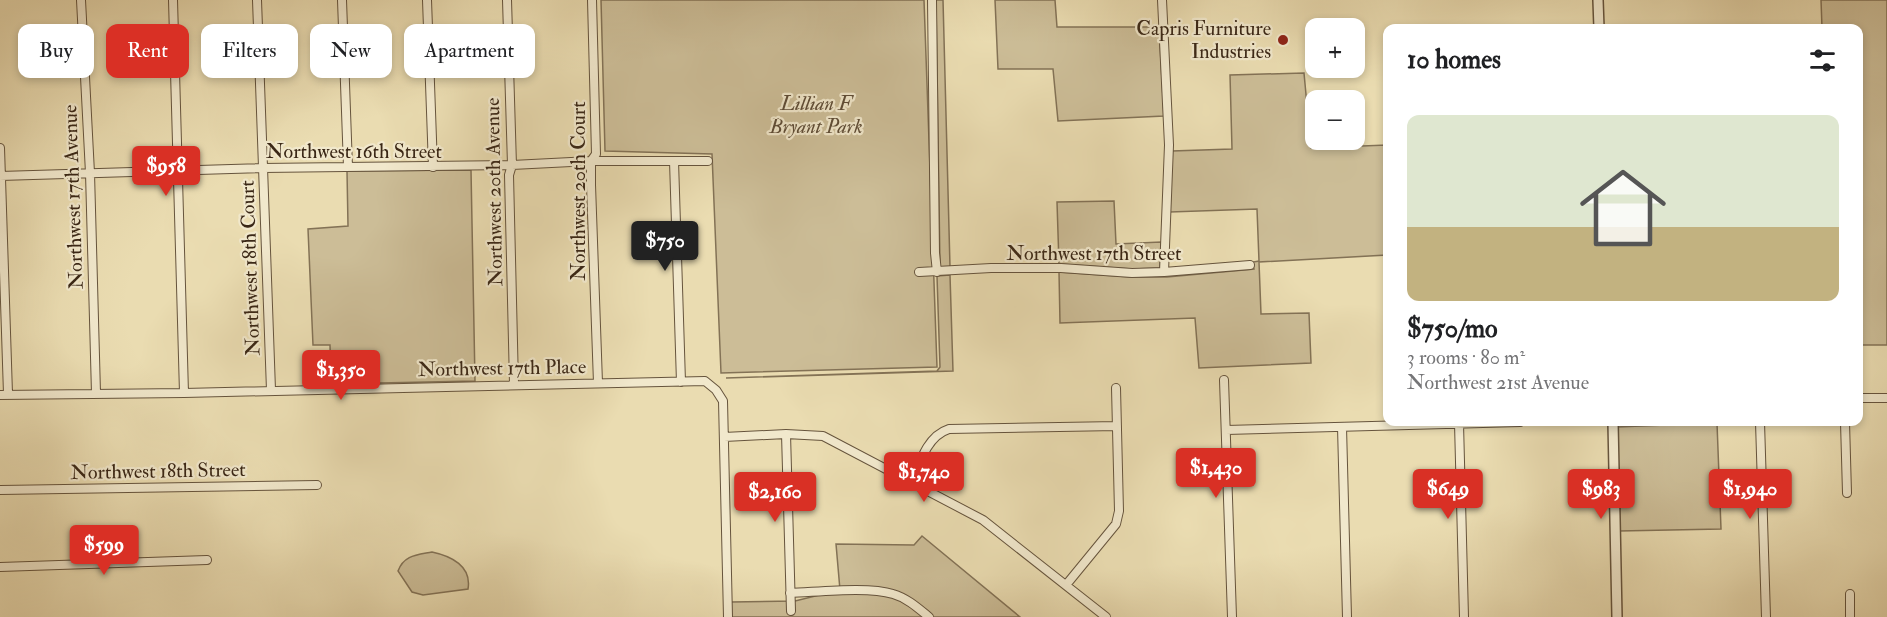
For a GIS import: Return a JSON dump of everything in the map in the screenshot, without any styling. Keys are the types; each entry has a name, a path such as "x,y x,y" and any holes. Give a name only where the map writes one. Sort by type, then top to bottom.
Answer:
{"street":[{"name":"Northwest 17th Avenue","path":"81,0 90,173 96,393"},
{"path":"173,0 184,393"},
{"name":"Northwest 18th Court","path":"257,0 271,390"},
{"path":"342,0 348,167"},
{"path":"427,0 433,167"},
{"name":"Northwest 20th Avenue","path":"507,0 512,165 508,176 514,384"},
{"name":"Northwest 20th Court","path":"592,0 596,154 591,161 598,383"},
{"path":"932,0 937,272"},
{"path":"1162,0 1169,146 1164,272"},
{"path":"1598,0 1599,24"},
{"path":"0,148 4,394"},
{"name":"Northwest 16th Street","path":"0,176 263,168 512,165 591,161 708,161"},
{"path":"674,161 681,382"},
{"name":"Northwest 17th Street","path":"919,272 991,268 1061,268 1131,273 1250,265"},
{"path":"1224,380 1232,617"},
{"name":"Northwest 17th Place","path":"4,394 184,393 705,381 716,390 723,401 728,617"},
{"path":"1066,585 1116,524 1119,512 1116,388"},
{"path":"1863,398 1887,398"},
{"path":"912,483 924,452 938,433 949,429 1117,426"},
{"path":"1226,430 1389,426"},
{"path":"1459,426 1464,617"},
{"path":"1613,426 1617,617"},
{"path":"1760,426 1766,617"},
{"path":"1845,426 1847,493"},
{"path":"1342,428 1347,617"},
{"path":"724,437 786,434 823,436 983,520 1106,617"},
{"path":"786,434 791,611"},
{"name":"Northwest 18th Street","path":"0,490 317,484"},
{"path":"0,567 207,560"},
{"path":"790,593 875,591 892,593 904,598 929,617"},
{"path":"1850,594 1850,617"}],"green space":[{"name":"Lillian F Bryant Park","path":"601,0 924,0 937,367 721,373 712,154 605,151"},
{"path":"936,0 943,0 950,267 940,267"},
{"path":"995,0 1055,0 1057,27 1159,27 1164,116 1058,121 1053,69 998,69"},
{"path":"1821,0 1887,0 1887,345 1863,345 1863,24 1822,24"},
{"path":"1304,73 1305,150 1365,150 1365,146 1383,145 1383,255 1259,262 1261,314 1309,313 1311,363 1199,368 1195,318 1060,323 1059,272 1167,277 1254,269 1253,262 1259,261 1257,209 1170,212 1172,151 1232,149 1230,75"},
{"path":"471,170 475,381 331,384 330,345 313,345 308,229 348,226 347,171"},
{"path":"1114,201 1116,244 1161,242 1160,268 1132,269 1059,264 1057,202"},
{"path":"950,275 953,371 726,378 937,371 940,367 937,276"},
{"path":"1717,426 1721,529 1619,531 1616,427"},
{"path":"922,536 1020,617 731,617 731,602 795,601 840,590 836,544 914,545"},
{"path":"432,552 459,563 467,574 468,589 423,595 412,592 398,571 407,559"}],"place":[{"name":"Capris Furniture Industries","path":"1283,40"}]}
